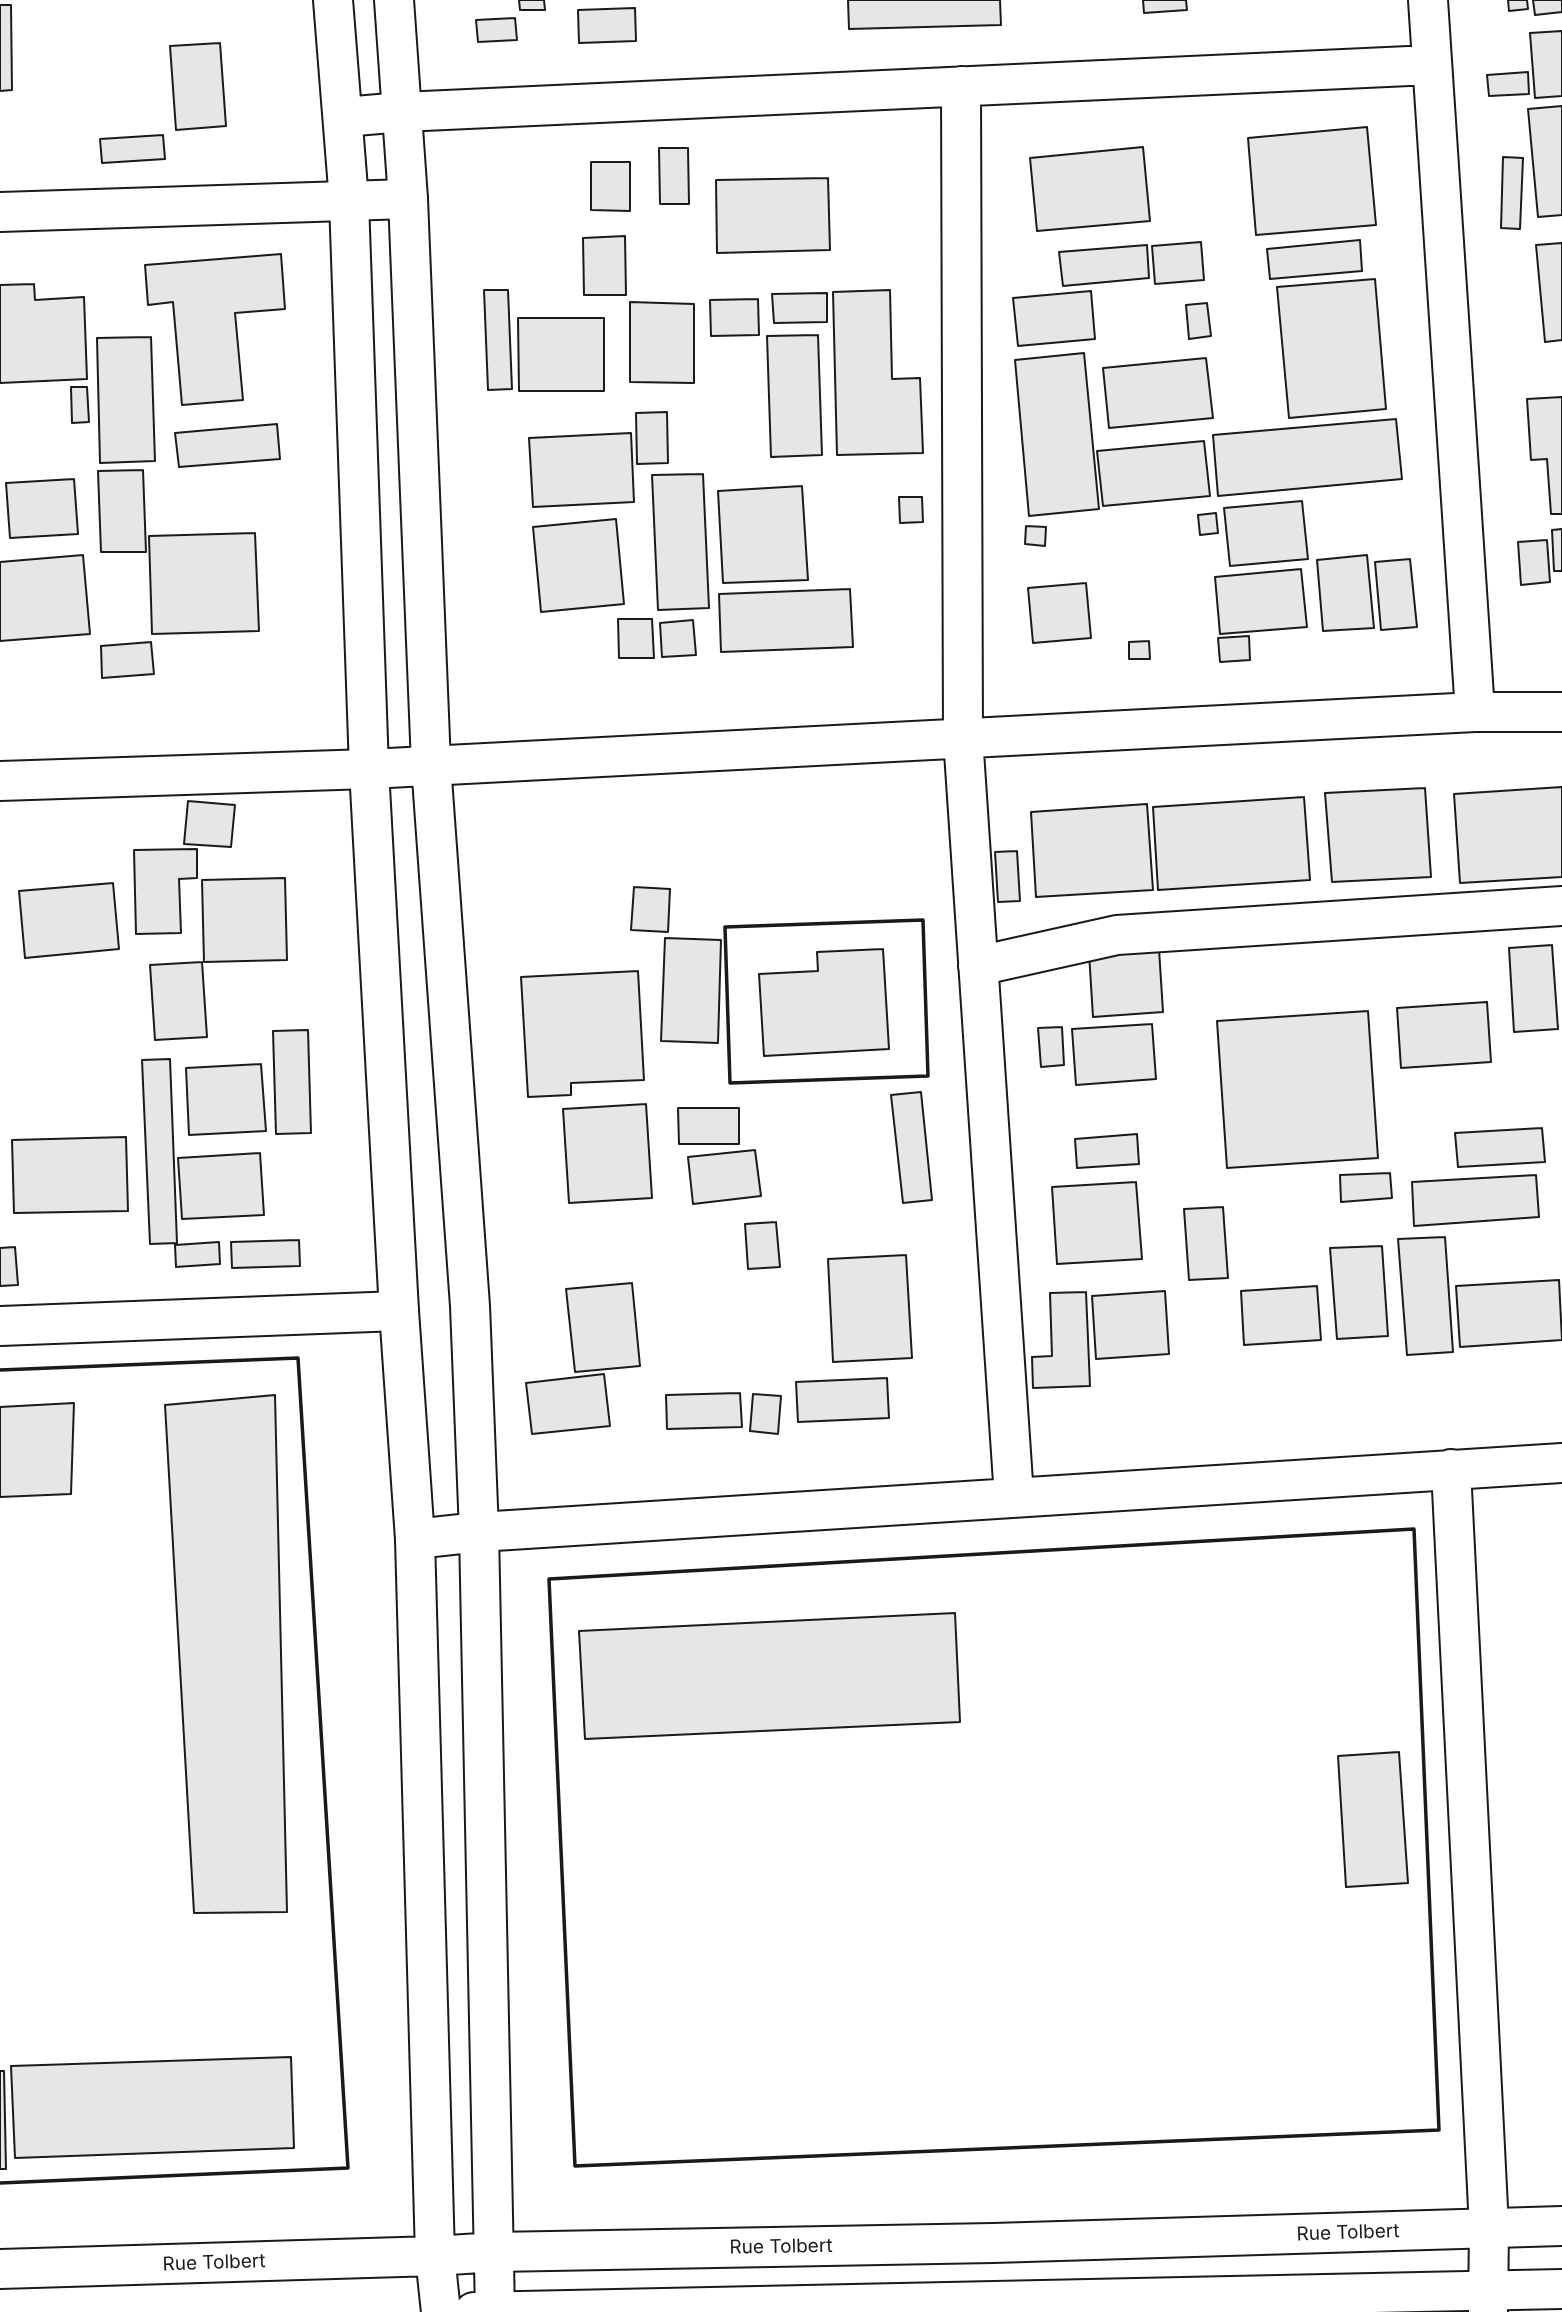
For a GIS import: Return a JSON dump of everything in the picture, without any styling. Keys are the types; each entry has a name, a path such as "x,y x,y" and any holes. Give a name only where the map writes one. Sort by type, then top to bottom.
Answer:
{"street":[{"path":"334,0 349,201 369,769 398,1311 415,1539 435,2256 441,2312"},
{"path":"394,0 408,199 431,764 470,1306 479,1532 495,2312"},
{"path":"1428,0 1475,712"},
{"path":"344,117 402,112 1431,65"},
{"path":"961,86 962,737 1014,1497"},
{"path":"0,212 408,199"},
{"path":"0,781 369,769 1475,712 1562,712"},
{"path":"978,966 1117,935 1562,906"},
{"path":"0,1326 398,1311"},
{"path":"415,1539 479,1532 1562,1463"},
{"path":"1451,1469 1489,2228 1488,2301"},
{"name":"Rue Tolbert","path":"0,2269 495,2252 979,2244 1562,2226"},
{"path":"474,2312 1488,2301 1562,2289"}],"building":[{"path":"519,0 544,0 545,10 520,10"},
{"path":"848,0 1000,0 1001,25 849,29"},
{"path":"1143,0 1186,0 1187,10 1144,13"},
{"path":"1508,0 1527,0 1528,9 1509,11"},
{"path":"1533,0 1562,0 1562,12 1535,15"},
{"path":"0,5 11,5 12,90 0,91"},
{"path":"635,8 636,41 579,43 578,10"},
{"path":"515,18 517,40 478,42 476,20"},
{"path":"1562,31 1562,96 1535,98 1530,33"},
{"path":"220,43 226,126 176,130 170,46"},
{"path":"1528,72 1529,94 1489,96 1487,75"},
{"path":"1562,106 1562,215 1538,217 1528,109"},
{"path":"1367,127 1376,225 1256,235 1248,138"},
{"path":"163,135 165,159 102,163 100,139"},
{"path":"1143,147 1150,221 1037,231 1030,158"},
{"path":"659,148 688,148 689,204 660,204"},
{"path":"1503,157 1523,158 1520,229 1501,228"},
{"path":"591,162 630,162 630,211 591,210"},
{"path":"828,178 830,250 717,253 716,180"},
{"path":"625,236 626,295 584,295 583,238"},
{"path":"1360,240 1362,271 1270,279 1267,249"},
{"path":"1201,242 1204,280 1155,284 1152,246"},
{"path":"1562,243 1562,340 1545,342 1536,245"},
{"path":"1147,245 1149,278 1063,286 1059,252"},
{"path":"281,254 285,309 235,313 243,400 182,405 173,302 148,305 145,265"},
{"path":"1375,279 1386,409 1289,418 1277,287"},
{"path":"34,284 35,300 84,297 87,379 0,383 0,285"},
{"path":"484,290 508,290 512,389 488,390"},
{"path":"890,290 892,379 920,378 923,453 837,455 833,292"},
{"path":"1091,291 1095,339 1018,346 1013,298"},
{"path":"827,293 827,322 774,323 772,294"},
{"path":"758,299 759,335 711,336 710,300"},
{"path":"630,302 694,304 694,383 630,382"},
{"path":"1207,303 1211,336 1189,339 1186,305"},
{"path":"518,318 604,318 604,391 519,391"},
{"path":"818,335 822,455 771,457 767,336"},
{"path":"151,337 155,461 100,463 97,338"},
{"path":"1084,353 1099,509 1029,516 1015,360"},
{"path":"1206,358 1213,418 1109,428 1103,368"},
{"path":"71,387 87,387 89,422 72,423"},
{"path":"1562,397 1562,514 1551,514 1547,459 1531,460 1527,399"},
{"path":"667,412 668,463 637,464 636,413"},
{"path":"1396,419 1402,479 1218,496 1213,435"},
{"path":"277,424 280,459 179,467 175,433"},
{"path":"631,433 634,502 533,507 529,438"},
{"path":"1204,441 1210,496 1103,506 1097,451"},
{"path":"143,470 146,552 101,552 98,471"},
{"path":"703,474 709,608 658,610 652,475"},
{"path":"74,479 78,534 10,538 6,483"},
{"path":"802,486 808,580 723,583 718,491"},
{"path":"899,497 922,497 923,522 900,523"},
{"path":"1302,501 1308,559 1230,566 1224,508"},
{"path":"1216,513 1218,533 1200,535 1198,515"},
{"path":"616,519 624,604 541,612 533,527"},
{"path":"1026,526 1046,527 1045,546 1025,544"},
{"path":"1562,529 1562,571 1554,571 1552,530"},
{"path":"255,533 259,631 152,634 149,536"},
{"path":"1547,540 1550,582 1521,585 1518,542"},
{"path":"83,555 90,634 0,641 0,562"},
{"path":"1367,555 1374,628 1323,631 1317,560"},
{"path":"1410,559 1417,627 1381,630 1375,562"},
{"path":"1301,569 1307,627 1220,634 1215,577"},
{"path":"1086,583 1091,638 1033,643 1028,588"},
{"path":"850,589 853,647 721,652 719,594"},
{"path":"618,619 652,619 654,658 619,658"},
{"path":"693,620 696,655 662,657 660,623"},
{"path":"1249,636 1250,660 1220,662 1218,638"},
{"path":"1149,641 1150,659 1129,659 1129,642"},
{"path":"151,642 154,674 102,678 101,646"},
{"path":"1562,787 1562,877 1460,883 1454,794"},
{"path":"1425,788 1431,877 1332,882 1325,793"},
{"path":"1304,797 1310,880 1158,890 1153,807"},
{"path":"188,801 235,805 231,847 184,844"},
{"path":"1147,804 1153,890 1036,897 1031,812"},
{"path":"197,849 197,878 179,879 181,933 136,934 134,850"},
{"path":"1017,851 1020,901 998,902 995,852"},
{"path":"285,878 287,960 204,962 202,880"},
{"path":"113,883 119,949 25,958 19,891"},
{"path":"634,887 670,889 668,932 631,930"},
{"path":"665,938 721,940 718,1043 661,1041"},
{"path":"1552,945 1558,1029 1514,1032 1509,948"},
{"path":"883,949 889,1049 764,1056 759,974 818,971 817,952"},
{"path":"1159,949 1163,1012 1093,1017 1089,953"},
{"path":"202,962 207,1037 155,1040 150,965"},
{"path":"638,971 644,1080 571,1083 571,1095 528,1097 521,977"},
{"path":"1487,1002 1491,1062 1401,1068 1397,1008"},
{"path":"1368,1011 1378,1158 1227,1168 1217,1021"},
{"path":"1152,1024 1156,1079 1076,1085 1072,1029"},
{"path":"1062,1027 1064,1065 1041,1067 1038,1028"},
{"path":"308,1030 311,1133 276,1134 273,1031"},
{"path":"170,1059 177,1243 150,1244 142,1060"},
{"path":"261,1064 266,1131 189,1135 186,1068"},
{"path":"921,1092 932,1200 903,1203 891,1095"},
{"path":"646,1104 652,1198 569,1203 563,1109"},
{"path":"678,1108 739,1108 739,1144 679,1144"},
{"path":"1542,1128 1545,1162 1458,1167 1455,1133"},
{"path":"1137,1134 1139,1164 1077,1168 1075,1139"},
{"path":"126,1137 128,1211 14,1213 12,1140"},
{"path":"755,1150 761,1196 693,1204 688,1157"},
{"path":"260,1153 264,1215 182,1219 178,1158"},
{"path":"1390,1173 1392,1198 1341,1202 1340,1175"},
{"path":"1536,1175 1539,1217 1414,1226 1412,1182"},
{"path":"1136,1182 1142,1259 1057,1264 1052,1187"},
{"path":"1223,1207 1228,1278 1189,1280 1184,1209"},
{"path":"776,1222 780,1267 748,1269 745,1224"},
{"path":"1445,1237 1453,1352 1407,1355 1398,1239"},
{"path":"299,1240 300,1266 232,1268 231,1242"},
{"path":"219,1242 220,1264 176,1267 175,1245"},
{"path":"1382,1246 1388,1336 1337,1339 1330,1248"},
{"path":"15,1247 18,1285 0,1286 0,1248"},
{"path":"906,1255 912,1358 833,1362 828,1259"},
{"path":"1559,1280 1562,1340 1460,1347 1456,1286"},
{"path":"632,1283 640,1366 575,1372 566,1289"},
{"path":"1317,1286 1321,1340 1244,1345 1241,1291"},
{"path":"1165,1291 1169,1354 1096,1359 1092,1296"},
{"path":"1086,1292 1090,1386 1033,1388 1032,1357 1052,1356 1050,1293"},
{"path":"604,1374 610,1426 532,1434 526,1383"},
{"path":"887,1378 889,1418 798,1422 796,1382"},
{"path":"740,1393 742,1427 667,1429 666,1395"},
{"path":"753,1394 781,1396 778,1434 750,1431"},
{"path":"275,1395 287,1912 194,1913 165,1405"},
{"path":"74,1403 71,1494 0,1497 0,1407"},
{"path":"955,1613 960,1722 585,1739 579,1631"},
{"path":"1399,1752 1408,1883 1346,1887 1338,1756"},
{"path":"291,2057 294,2148 15,2158 11,2066"},
{"path":"0,2071 4,2071 6,2169 0,2169"}],"wall":[{"path":"923,920 928,1076 730,1083 725,927 923,920"},
{"path":"0,1370 298,1358 348,2168 0,2183"},
{"path":"1414,1529 1439,2130 575,2166 549,1579 1414,1529"}]}
